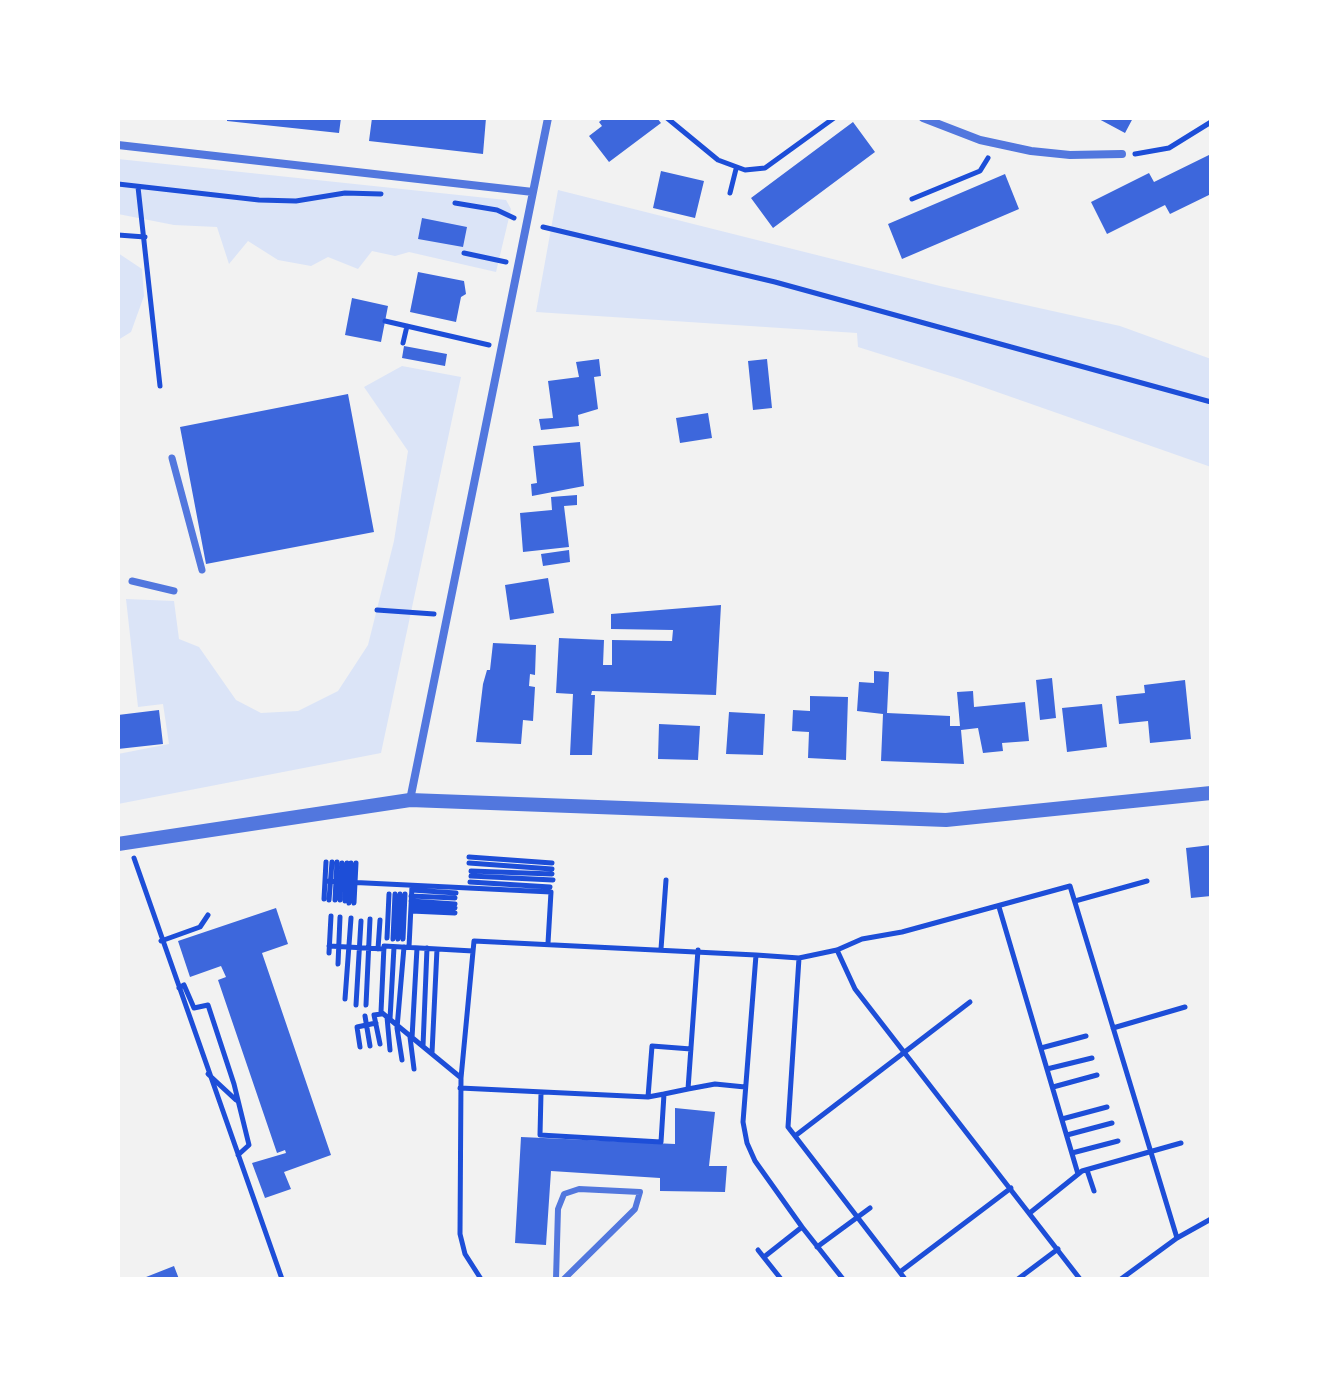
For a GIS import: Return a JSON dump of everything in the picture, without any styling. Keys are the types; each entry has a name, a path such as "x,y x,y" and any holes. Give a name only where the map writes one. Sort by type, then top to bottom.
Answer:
{"street":[{"path":"410,800 548,118"},
{"path":"923,118 998,144 1070,155 1122,154"},
{"path":"118,145 533,192"},
{"path":"172,458 202,570"},
{"path":"132,581 174,591"},
{"path":"123,843 410,800 946,820 1211,793"}],"lane":[{"path":"556,1279 558,1209 564,1194 579,1189 640,1192 635,1209 564,1279"}],"path":[{"path":"667,118 718,160 736,169 765,168 834,118"},
{"path":"1122,154 1169,148 1211,122"},
{"path":"912,199 980,171 998,144"},
{"path":"730,193 736,169"},
{"path":"118,184 284,201 345,193 388,195"},
{"path":"138,187 160,386"},
{"path":"443,201 497,210 527,223 775,282 1211,402"},
{"path":"118,235 145,237"},
{"path":"464,253 518,265"},
{"path":"385,321 501,348"},
{"path":"403,343 407,326"},
{"path":"377,610 447,614"},
{"path":"123,843 179,988 282,1279"},
{"path":"469,860 551,892 548,943"},
{"path":"339,901 342,863"},
{"path":"339,901 342,863"},
{"path":"339,901 342,863"},
{"path":"406,897 503,875 552,874 503,875 471,876"},
{"path":"661,949 666,880"},
{"path":"1075,901 1147,881"},
{"path":"341,882 406,897 455,903 406,897"},
{"path":"481,1279 465,1254 460,1234 460,1088 474,941 698,950 799,958 1070,886 1177,1238"},
{"path":"398,939 406,897"},
{"path":"398,939 406,897"},
{"path":"398,939 406,897"},
{"path":"999,907 1078,1174"},
{"path":"161,941 200,927 208,915"},
{"path":"331,916 329,950 339,947 381,949 384,946 473,951"},
{"path":"338,964 340,917"},
{"path":"345,999 351,918"},
{"path":"366,1005 370,919"},
{"path":"380,920 390,1050"},
{"path":"356,1005 361,921"},
{"path":"379,937 398,939 406,947"},
{"path":"386,1017 392,986 394,947"},
{"path":"402,1060 398,1027 406,947"},
{"path":"414,1069 411,1038 417,948"},
{"path":"422,1046 427,948"},
{"path":"432,1054 437,949"},
{"path":"688,1089 698,950"},
{"path":"837,950 855,989 1080,1279"},
{"path":"756,955 743,1122 747,1143 802,1227 843,1279"},
{"path":"799,958 788,1127 905,1279"},
{"path":"179,988 184,985 194,1008 208,1005 249,1145 238,1155"},
{"path":"392,986 415,987"},
{"path":"795,1136 970,1002"},
{"path":"415,1003 435,1004"},
{"path":"1113,1028 1185,1007"},
{"path":"380,1044 374,1015 386,1017 461,1078"},
{"path":"365,1016 370,1046"},
{"path":"360,1047 357,1027 376,1023"},
{"path":"1041,1048 1086,1036"},
{"path":"648,1097 652,1046 691,1049"},
{"path":"1047,1069 1092,1058"},
{"path":"207,1074 238,1102"},
{"path":"1053,1087 1097,1075"},
{"path":"460,1088 648,1097 715,1084 745,1087"},
{"path":"541,1093 540,1135 661,1142 664,1094"},
{"path":"1062,1119 1107,1107"},
{"path":"1067,1135 1112,1123"},
{"path":"1072,1153 1118,1141"},
{"path":"1031,1212 1078,1174 1181,1143"},
{"path":"1087,1170 1094,1191"},
{"path":"900,1272 1011,1188"},
{"path":"817,1247 870,1208"},
{"path":"1121,1279 1177,1238 1211,1219"},
{"path":"764,1257 802,1227"},
{"path":"1018,1279 1058,1249"},
{"path":"758,1250 781,1279"}],"shaded area":[{"path":"118,159 506,200 511,209 496,272 409,252 395,256 372,251 358,269 328,257 311,266 278,260 248,241 229,264 217,227 174,225 118,214"},
{"path":"558,190 940,286 1120,326 1211,359 1211,467 960,379 858,347 857,333 536,312"},
{"path":"118,253 142,269 144,296 131,332 118,340"},
{"path":"402,366 461,377 381,753 118,804 118,754 169,744 163,704 138,707 126,599 174,601 179,639 199,647 236,700 261,713 298,711 338,691 368,645 394,541 408,451 364,387"}],"building":[{"path":"227,118 341,118 339,133 227,121"},
{"path":"372,118 486,118 483,154 369,141"},
{"path":"604,118 657,118 661,123 609,162 589,136 602,126 599,122"},
{"path":"1097,118 1133,118 1125,133"},
{"path":"853,122 875,152 773,228 751,198"},
{"path":"1211,154 1211,194 1170,214 1165,205 1107,234 1091,202 1149,173 1154,182"},
{"path":"661,171 704,181 695,218 653,208"},
{"path":"1005,174 1019,209 902,259 888,224"},
{"path":"422,218 467,227 463,247 418,239"},
{"path":"418,272 464,281 466,294 461,297 456,322 410,312"},
{"path":"352,298 388,306 381,342 345,335"},
{"path":"404,346 447,354 445,366 402,358"},
{"path":"599,359 601,376 594,377 598,409 578,415 579,426 541,430 539,419 553,418 548,381 579,377 576,362"},
{"path":"767,359 772,408 753,410 748,361"},
{"path":"348,394 374,532 206,564 180,427"},
{"path":"708,413 712,438 680,443 676,418"},
{"path":"580,442 584,486 532,496 531,484 537,483 533,446"},
{"path":"577,495 577,505 564,506 569,547 523,552 520,513 552,510 551,497"},
{"path":"569,550 570,562 543,566 541,554"},
{"path":"548,578 554,613 510,620 505,585"},
{"path":"721,605 716,695 592,691 591,695 595,695 592,755 570,755 573,694 556,693 559,638 604,640 603,665 612,665 612,640 672,641 673,630 611,629 611,614"},
{"path":"493,643 536,645 535,675 530,674 529,686 535,687 533,721 523,720 521,744 476,742 483,684 487,670 490,670"},
{"path":"874,671 889,672 887,713 950,716 950,726 960,726 957,692 973,691 974,707 1025,702 1029,741 1002,743 1003,751 983,753 978,728 961,730 964,764 881,761 883,714 857,711 859,682 874,683"},
{"path":"1052,678 1056,718 1040,720 1036,680"},
{"path":"1185,680 1191,739 1150,743 1148,721 1119,724 1116,696 1145,693 1144,685"},
{"path":"810,696 848,697 846,760 808,758 809,732 792,731 793,710 810,711"},
{"path":"1102,704 1107,747 1067,752 1062,708"},
{"path":"159,710 163,744 118,749 118,715"},
{"path":"729,712 765,714 763,755 726,754"},
{"path":"659,724 700,726 698,760 658,759"},
{"path":"1211,845 1211,896 1191,898 1186,848"},
{"path":"276,908 288,944 262,953 331,1155 284,1172 291,1189 265,1198 252,1163 286,1153 285,1150 277,1153 218,980 226,977 221,966 190,977 178,941"},
{"path":"675,1108 715,1112 709,1166 727,1166 725,1192 660,1191 660,1178 551,1171 546,1245 515,1243 521,1137 675,1144"},
{"path":"174,1266 179,1279 141,1279"}]}
